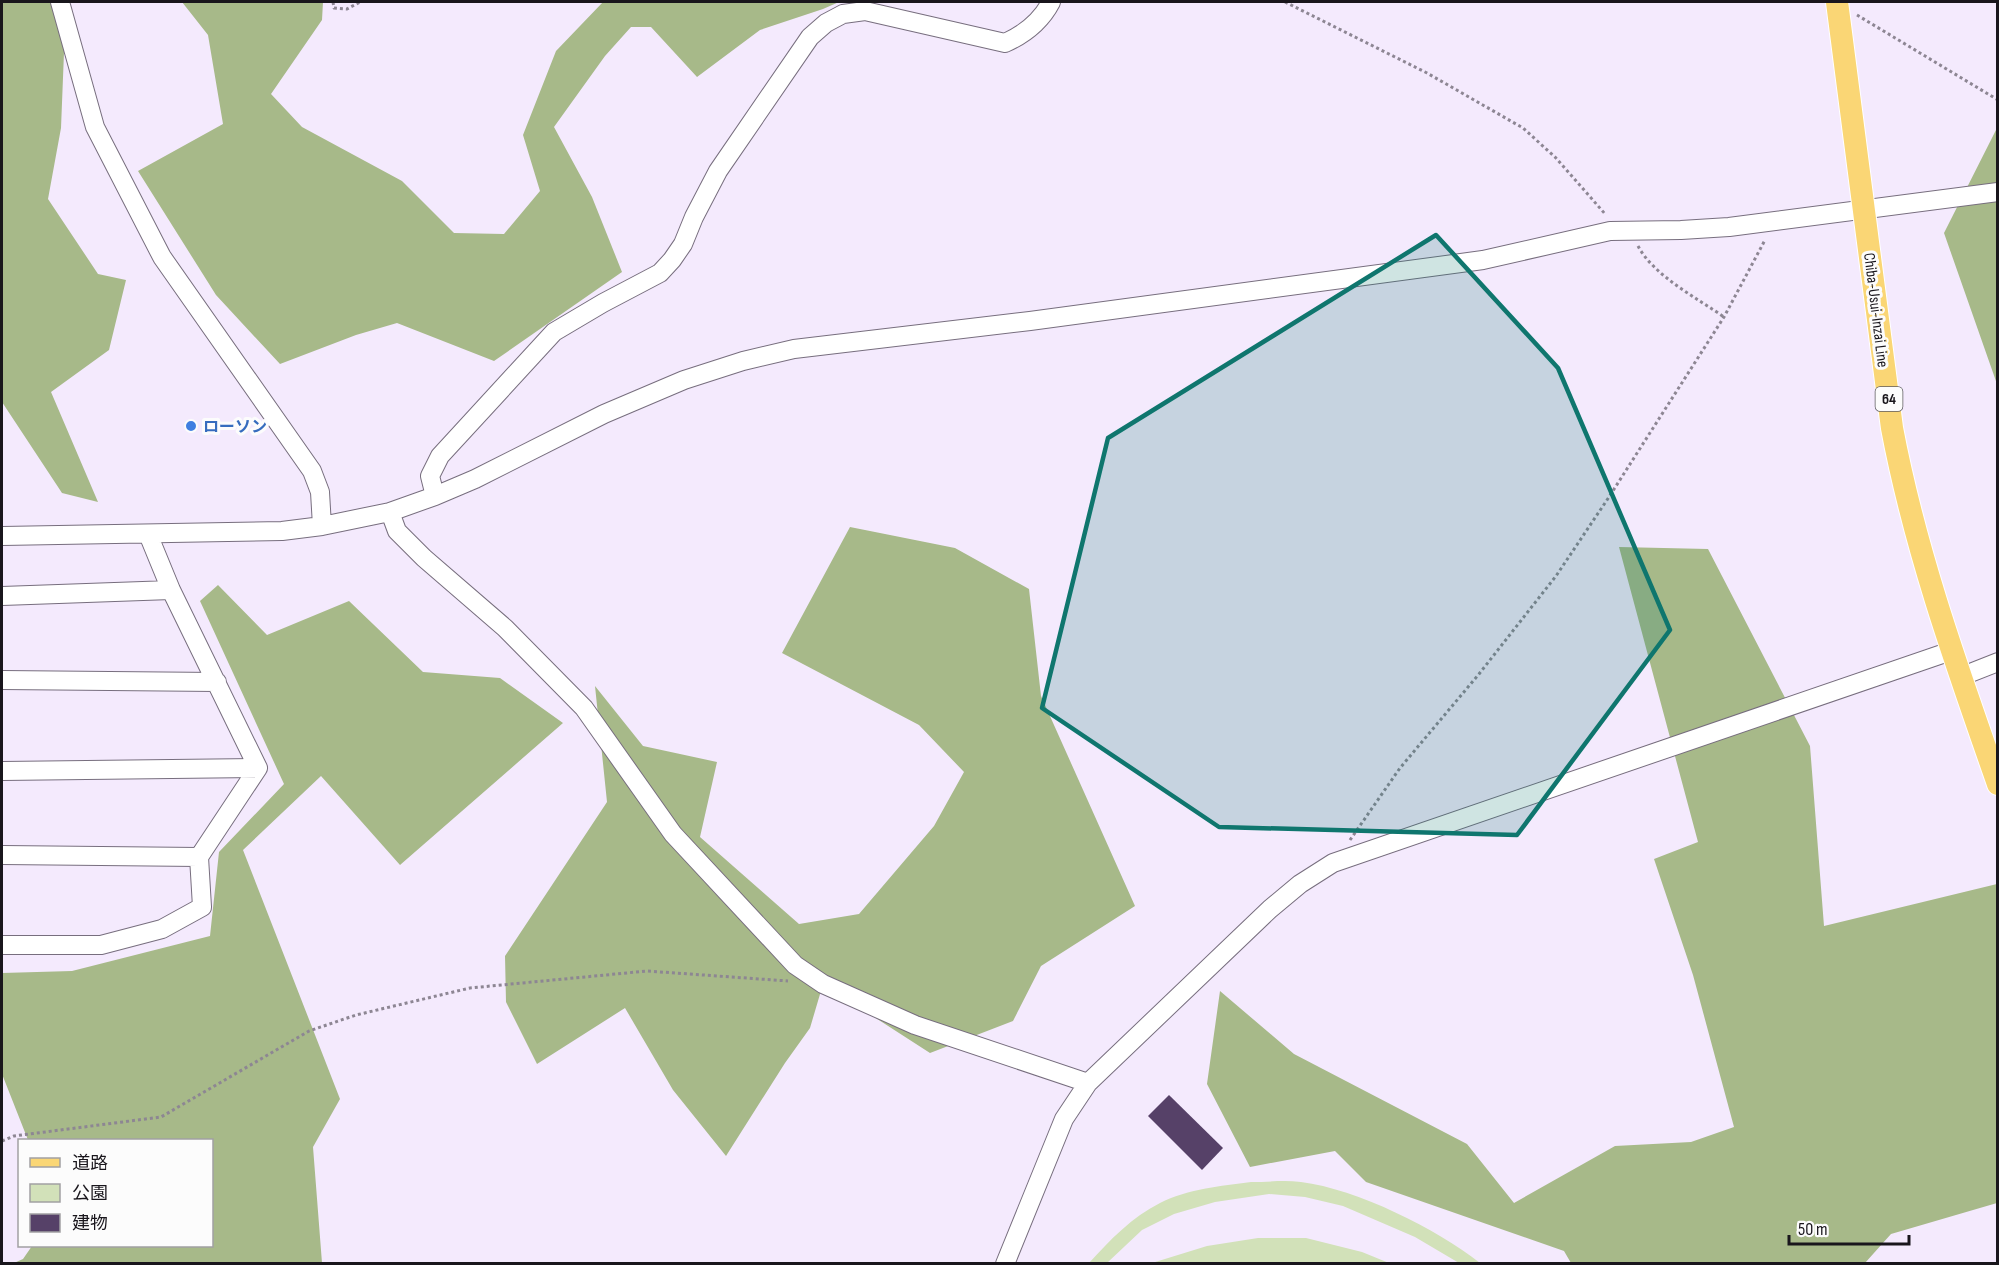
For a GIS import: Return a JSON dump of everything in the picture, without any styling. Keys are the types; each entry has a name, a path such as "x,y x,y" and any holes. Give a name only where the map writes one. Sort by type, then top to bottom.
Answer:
{"main road":[{"name":"Chiba-Usui-Inzai Line","path":"1837,2 1892,428 1901,474 1951,651 1998,784"}],"street":[{"path":"60,2 95,127 162,257 312,471 320,492 322,526"},
{"path":"435,496 430,476 440,456 554,332 660,273 672,260 718,171 794,58 810,37 826,23 843,14 865,11 1005,43 1031,27 1051,2"},
{"path":"2,536 264,531 322,526 390,512 475,480 604,414 684,380 794,349 1030,321 1483,260 1610,231 1681,231 1729,227 1998,192"},
{"path":"390,512 397,531 424,558 505,628 584,708 673,834 795,965 823,984 915,1025 1088,1083"},
{"path":"148,534 171,590 258,768"},
{"path":"2,596 171,590"},
{"path":"1005,1263 1064,1119 1088,1083 1270,909 1300,884 1332,863 1951,651"},
{"path":"1960,677 1998,662"},
{"path":"2,680 217,682"},
{"path":"2,771 258,768"},
{"path":"2,945 101,945 162,929 202,907 199,857 258,768"},
{"path":"2,855 199,857"}],"path":[{"path":"333,2 334,8 347,9 360,2"},
{"path":"1285,2 1426,73 1523,128 1555,157 1607,216 1610,231"},
{"path":"1837,2 1998,100"},
{"path":"1332,863 1400,768 1479,674 1556,576 1610,497 1724,317 1775,220"},
{"path":"1635,230 1642,253 1660,273 1724,317"},
{"path":"2,1141 14,1136 161,1117 309,1030 356,1015 440,994 470,988 647,971 790,982"}],"highlighted area":[{"path":"1436,235 1558,368 1670,630 1517,835 1219,827 1042,708 1108,438"}],"green space":[{"path":"2,2 66,2 61,128 48,199 98,274 126,280 109,350 51,392 98,502 62,493 2,402"},
{"path":"182,2 323,2 322,20 271,94 302,127 402,181 454,233 504,234 540,191 523,135 556,51 603,2 839,2 760,30 697,77 651,27 631,27 605,56 554,127 592,197 622,272 494,361 397,323 356,335 280,364 216,295 138,171 223,124 208,35"},
{"path":"1997,128 1997,384 1944,233"},
{"path":"850,527 955,548 1029,589 1041,696 1135,906 1041,966 1013,1021 930,1053 823,984 810,1028 726,1156 673,1090 625,1008 537,1064 506,1002 505,956 607,802 595,686 643,746 717,762 700,837 799,924 859,914 934,826 964,772 919,725 782,653"},
{"path":"1619,547 1708,549 1810,746 1824,926 1997,884 1997,1203 1891,1234 1865,1263 1571,1263 1564,1251 1366,1182 1335,1151 1250,1167 1207,1084 1220,991 1294,1054 1467,1144 1514,1203 1615,1146 1691,1142 1734,1127 1693,975 1654,859 1698,842"},
{"path":"218,585 267,635 349,601 423,672 500,678 563,723 400,865 321,776 243,850 340,1099 313,1147 322,1263 14,1263 23,1259 31,1247 213,1247 213,1139 28,1139 2,1074 2,973 72,971 210,936 219,852 284,784 200,601"},
{"path":"1251,1182 1301,1182 1347,1193 1419,1224 1480,1263 1459,1263 1415,1237 1343,1206 1305,1197 1269,1194 1215,1202 1174,1214 1142,1230 1107,1263 1089,1263 1131,1222 1170,1198 1193,1191"},
{"path":"1258,1238 1306,1238 1362,1252 1389,1263 1152,1263 1207,1246"}],"building":[{"path":"1169,1095 1223,1148 1202,1170 1148,1116"}],"place":[{"name":"ローソン","path":"191,426"}]}
